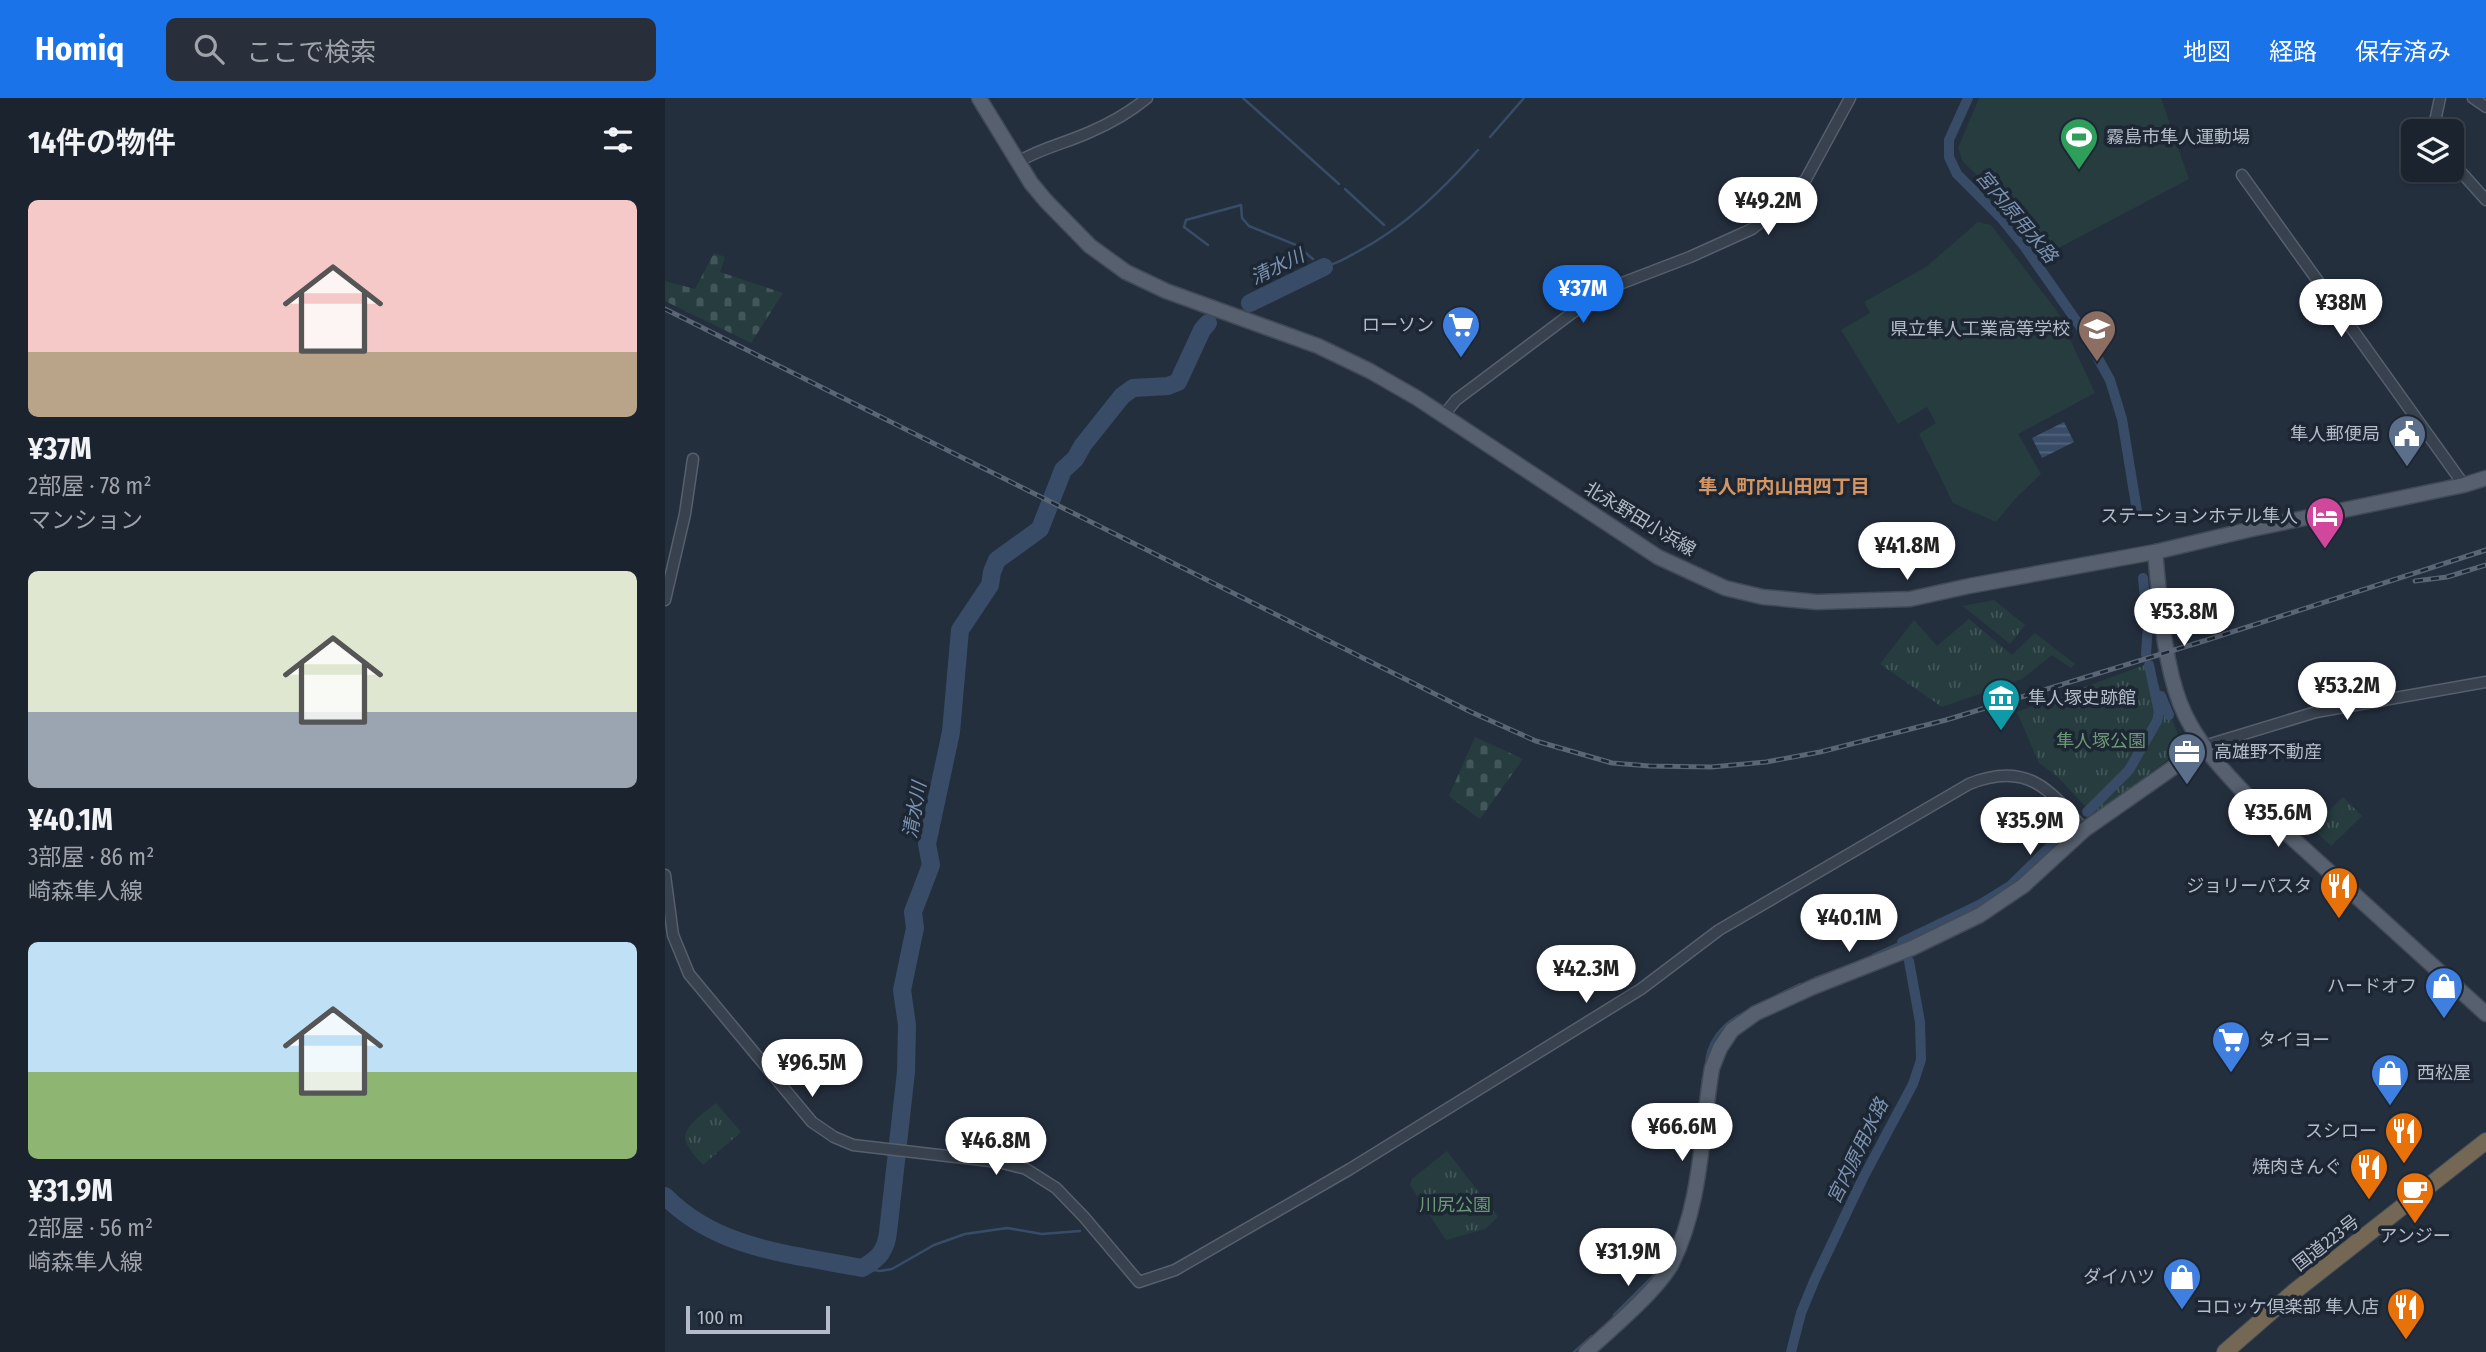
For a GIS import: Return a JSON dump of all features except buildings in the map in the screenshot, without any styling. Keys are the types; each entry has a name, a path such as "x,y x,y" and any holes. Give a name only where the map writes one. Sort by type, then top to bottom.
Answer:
{"highway":[{"name":"国道223号","path":"2225,1352 2295,1291 2486,1141"}],"main road":[{"name":"北永野田小浜線","path":"979,98 1031,183 1059,217 1090,246 1126,272 1166,291 1346,358 1443,416 1658,557 1725,588 1763,597 1817,602 1910,599 2155,552 2486,478"},
{"path":"2155,552 2162,620 2180,703 2204,746 2225,774 2258,807 2486,1014"},
{"path":"1586,1352 1646,1296 1671,1264 1694,1199 1712,1068 1720,1048 1732,1030 1756,1013 1912,948 1980,915 2023,886 2084,830 2204,746"}],"street":[{"path":"1018,162 1099,128 1131,111 1147,98"},
{"path":"1443,416 1456,400 1572,313 1617,285 1731,240 1752,229 1775,211 1806,179 1850,98"},
{"path":"2436,119 2440,98"},
{"path":"2473,98 2486,107"},
{"path":"2242,175 2464,485"},
{"path":"2464,175 2486,200"},
{"path":"665,600 685,514 693,459"},
{"path":"2204,746 2316,712 2486,682"},
{"path":"665,875 676,944 685,967 697,985 813,1122 848,1144 1009,1163 1035,1174 1056,1188 1084,1217 1139,1282 1175,1270 1350,1170 1641,989 1719,930 1969,785 2005,775 2025,777 2040,783 2059,798 2084,830"}],"green space":[{"name":"霧島市隼人運動場","path":"1979,98 2161,98 2189,179 2053,251 2000,185 1988,186 1963,162 1958,148"},
{"path":"1978,222 1991,225 2057,311 2095,393 2018,434 2041,474 1996,522 1953,503 1919,434 1936,423 1927,407 1898,424 1841,330 1870,313 1864,302 1926,267"},
{"path":"714,253 725,257 720,272 783,293 751,343 665,301 665,281 695,289"},
{"path":"1994,600 2025,625 2010,644 1963,606"},
{"path":"1969,619 2012,655 2035,633 2075,664 2071,668 2052,655 2022,679 1942,707 1880,664 1914,620 1937,646"},
{"name":"隼人塚公園","path":"2150,663 2183,748 2094,816 2057,776 2039,763 2017,712"},
{"path":"1475,737 1523,759 1480,819 1449,796"},
{"path":"2343,797 2362,816 2331,846 2312,828"},
{"path":"716,1103 741,1132 703,1165 689,1148 685,1136 690,1125"},
{"name":"川尻公園","path":"1447,1151 1498,1217 1485,1229 1446,1240 1410,1185 1412,1179"}],"water":[{"path":"2064,422 2074,442 2042,458 2032,438"}],"waterway":[{"path":"1243,98 1339,184"},
{"path":"1490,137 1524,98"},
{"name":"宮内原用水路","path":"1968,98 1949,140 1949,157 1957,174 2002,219 2024,246 2080,326 2110,380 2122,419 2137,511"},
{"path":"1322,266 1344,259 1391,231 1437,193 1478,150"},
{"path":"1345,189 1384,225"},
{"path":"1208,245 1184,227 1186,220 1241,205 1242,218 1249,226 1296,245 1313,259"},
{"name":"清水川","path":"1250,303 1324,267"},
{"name":"清水川","path":"665,1196 708,1228 757,1247 862,1268 881,1253 888,1232 906,1072 907,1025 902,990 915,928 913,912 931,865 927,844 951,732 960,630 990,585 997,560 1040,529 1063,470 1075,459 1122,396 1133,388 1168,386 1178,382 1202,330 1208,323"},
{"name":"宮内原用水路","path":"2143,578 2146,610"},
{"name":"宮内原用水路","path":"2146,654 2148,624"},
{"name":"宮内原用水路","path":"2087,812 2129,770 2157,721 2159,712 2149,665"},
{"name":"宮内原用水路","path":"2161,696 2169,715"},
{"name":"宮内原用水路","path":"1902,942 1981,904 2010,886 2068,829"},
{"path":"1873,955 1902,942"},
{"name":"宮内原用水路","path":"1791,1352 1801,1313 1815,1279 1863,1178 1913,1084 1921,1060 1920,1022 1909,961"},
{"path":"1815,978 1849,966"},
{"path":"1774,997 1800,984"},
{"path":"1706,1067 1712,1042 1722,1028 1744,1013"},
{"path":"1699,1117 1703,1078"},
{"path":"862,1268 880,1271 892,1269 934,1245 965,1234 1007,1228 1042,1234 1080,1231"},
{"path":"1614,1315 1659,1270 1678,1232"},
{"path":"1574,1352 1592,1336"}],"railway":[{"path":"665,309 1471,712 1536,741 1612,763 1711,767 1766,762 1820,752 1946,720 2486,550"},
{"path":"2415,581 2447,577 2486,565"}],"place":[{"name":"霧島市隼人運動場","path":"2079,171"},
{"name":"ローソン","path":"1461,359"},
{"name":"県立隼人工業高等学校","path":"2097,363"},
{"name":"隼人郵便局","path":"2407,468"},
{"name":"ステーションホテル隼人","path":"2325,550"},
{"name":"隼人塚史跡館","path":"2001,732"},
{"name":"高雄野不動産","path":"2187,786"},
{"name":"ジョリーパスタ","path":"2339,920"},
{"name":"ハードオフ","path":"2444,1020"},
{"name":"タイヨー","path":"2231,1074"},
{"name":"西松屋","path":"2390,1107"},
{"name":"スシロー","path":"2404,1165"},
{"name":"焼肉きんぐ","path":"2369,1201"},
{"name":"アンジー","path":"2415,1225"},
{"name":"ダイハツ","path":"2182,1311"},
{"name":"コロッケ倶楽部 隼人店","path":"2406,1341"}],"district":[{"name":"隼人町内山田四丁目","path":"1784,486"}]}
